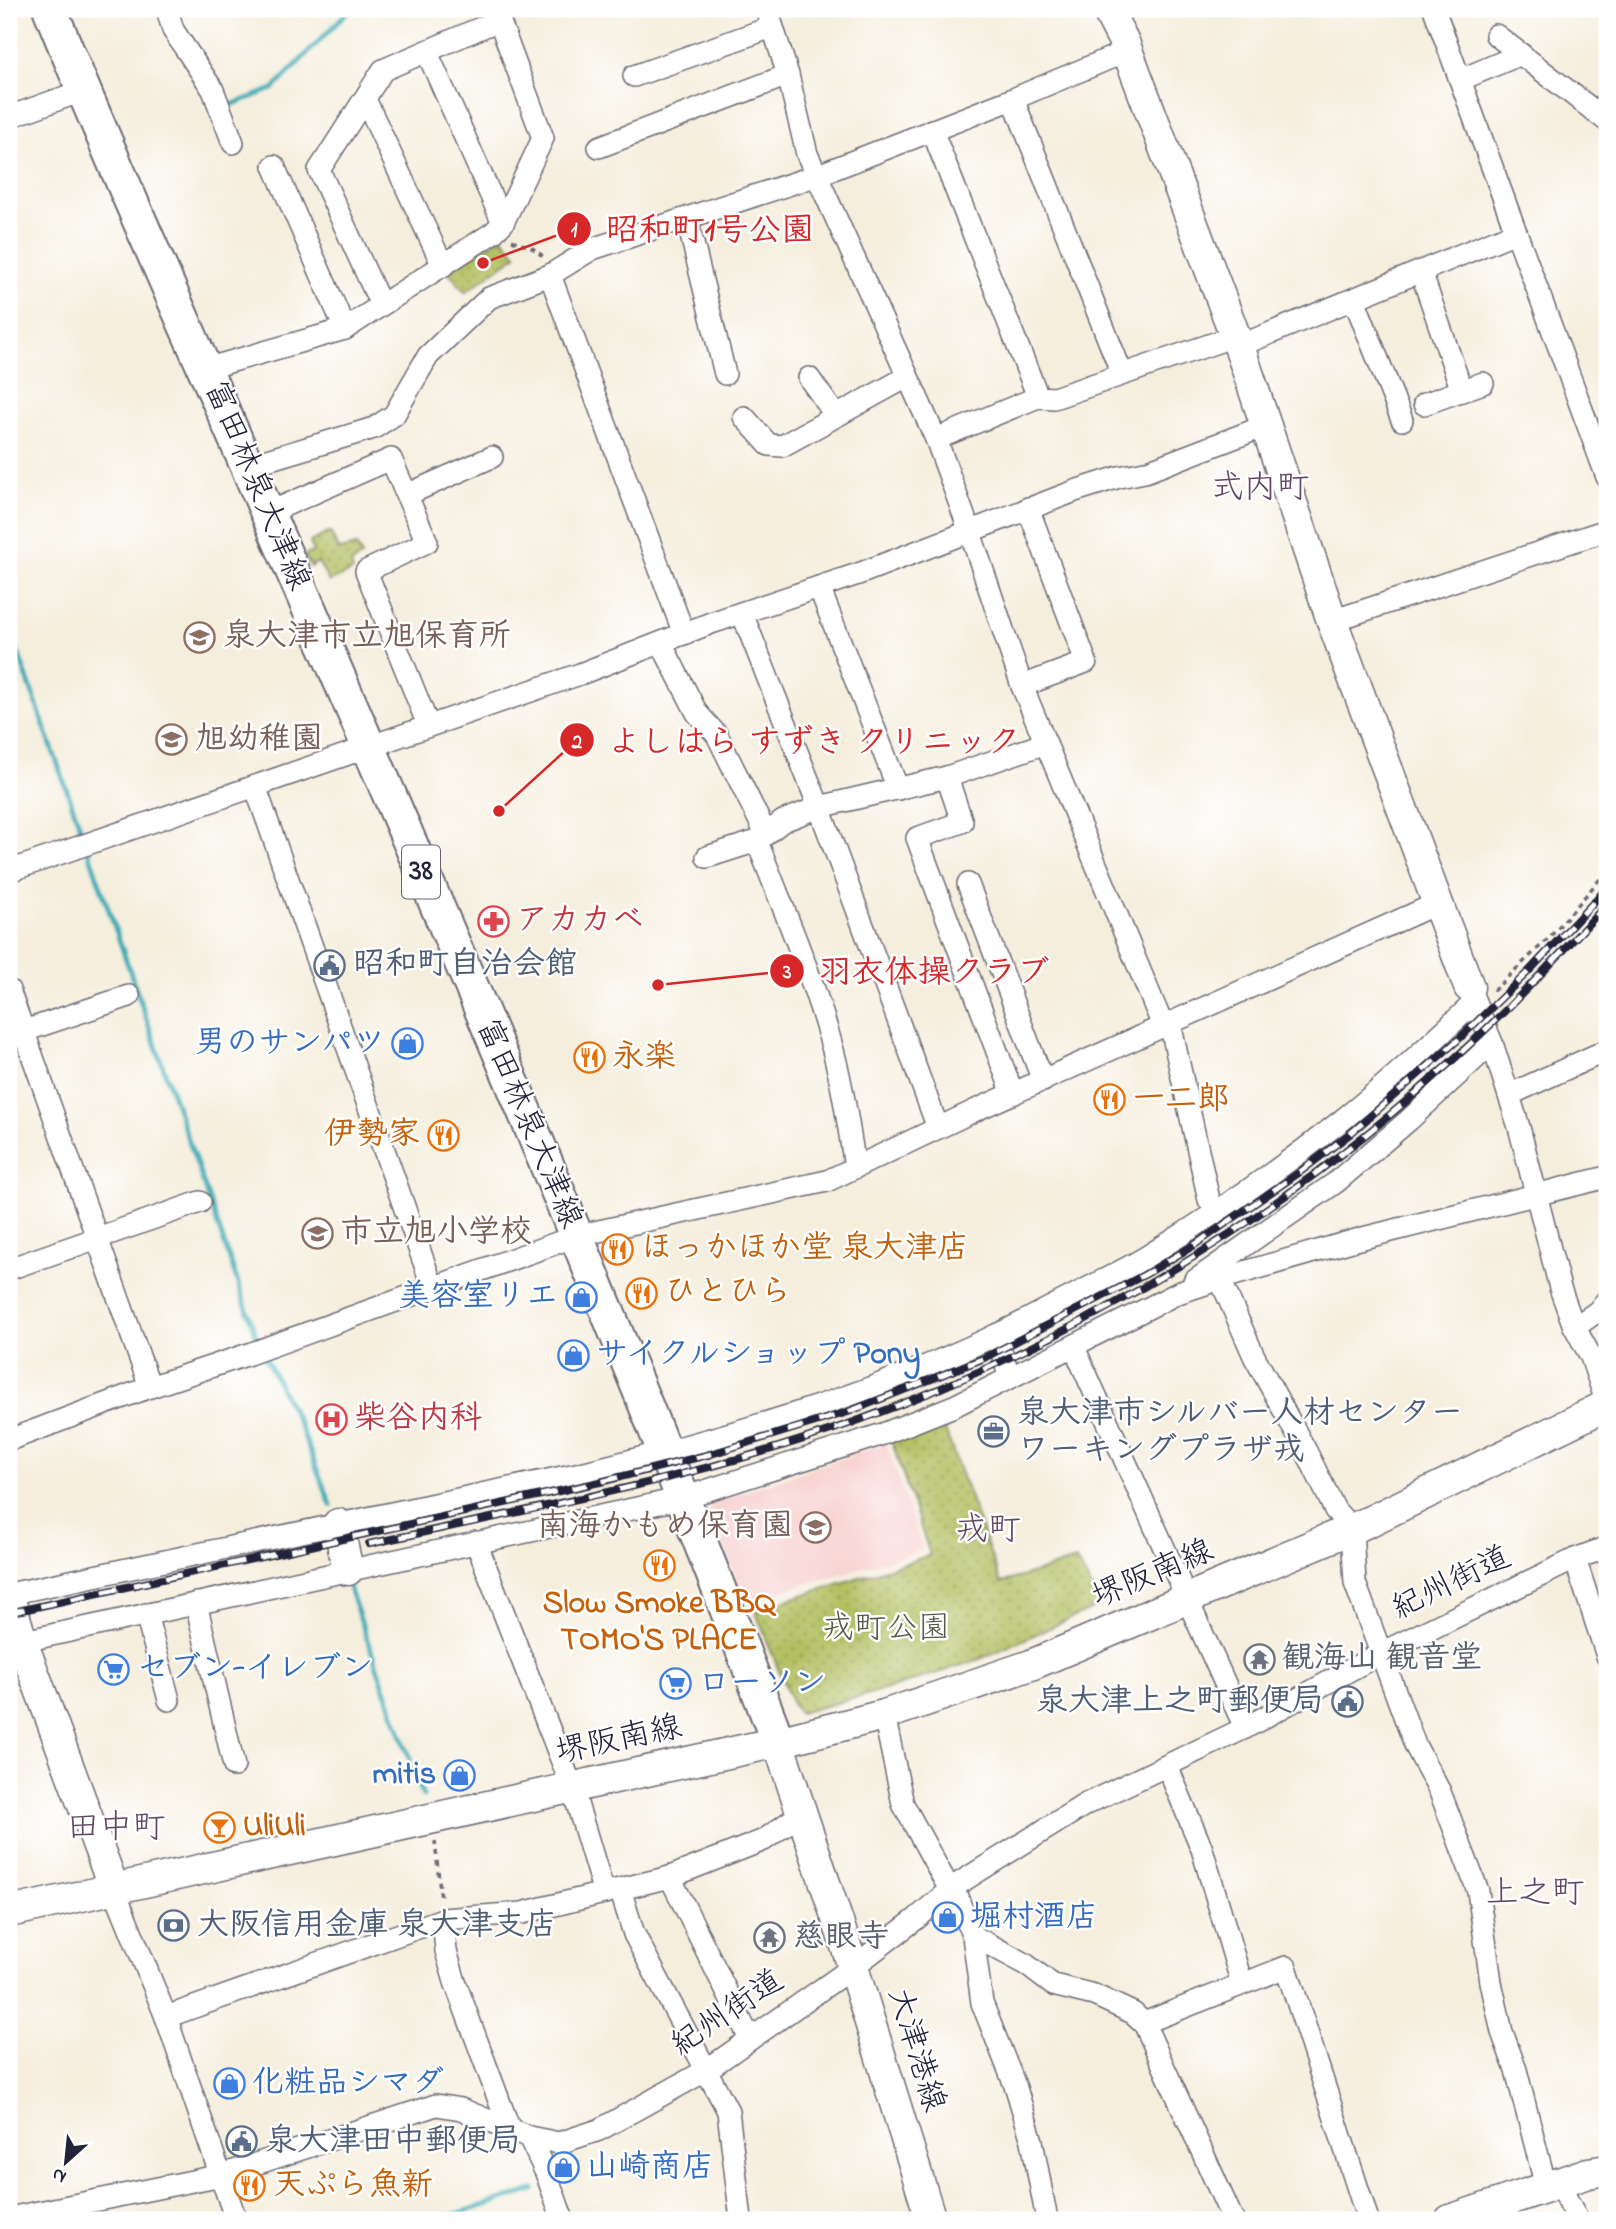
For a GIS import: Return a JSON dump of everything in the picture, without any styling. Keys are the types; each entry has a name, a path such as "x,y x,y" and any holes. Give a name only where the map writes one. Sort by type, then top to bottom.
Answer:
{"main road":[{"name":"富田林泉大津線","path":"50,9 82,90 268,513 576,1236 666,1452 778,1742"},
{"path":"1107,9 1127,51 1237,341 1332,621 1474,998"},
{"name":"堺阪南線","path":"9,1912 778,1742 884,1715 1031,1665 1352,1529 1607,1405"},
{"path":"338,1524 348,1570"},
{"path":"9,1596 15,1643 114,1889"},
{"name":"大津港線","path":"778,1742 853,1967 931,2220"},
{"path":"1450,2220 1552,2185 1607,2170"}],"street":[{"path":"167,9 173,30 213,90 233,143"},
{"path":"1434,9 1607,477"},
{"path":"205,369 345,330 498,228 543,138 497,14 427,52 383,70 319,170 381,305"},
{"path":"634,76 770,18 788,75 807,154 936,439 1022,686 1166,1025 1209,1200"},
{"path":"1496,35 1607,121"},
{"path":"247,466 374,428 394,415 428,356 489,298 555,272 592,249 818,175 1127,51"},
{"path":"427,52 498,228"},
{"path":"1460,80 1521,54"},
{"path":"599,147 788,75"},
{"path":"9,117 82,90"},
{"path":"365,99 443,266"},
{"path":"1013,99 1122,374"},
{"path":"932,130 1038,397"},
{"path":"274,166 345,330"},
{"path":"687,219 725,374"},
{"path":"936,439 1038,397 1054,398 1122,374 1237,341 1354,299 1516,232"},
{"path":"555,272 684,634"},
{"path":"1421,272 1462,391"},
{"path":"1354,299 1402,420"},
{"path":"809,377 836,416"},
{"path":"744,417 769,445 782,446 907,377"},
{"path":"1424,404 1483,383"},
{"path":"9,871 580,674 661,642 970,532 1028,508 1119,477 1144,472 1265,426"},
{"path":"406,495 492,457"},
{"path":"268,513 391,459 427,542 366,571 428,725"},
{"path":"1022,686 1086,662 1028,508"},
{"path":"1332,621 1607,530"},
{"path":"820,587 898,789"},
{"path":"742,613 819,807 938,1128"},
{"path":"661,642 697,713 717,734 762,837 830,1037 842,1088 855,1167"},
{"path":"707,857 762,837 783,821 819,807 947,777 1046,743"},
{"path":"947,777 962,822 917,838 1013,1094"},
{"path":"255,786 433,1288"},
{"path":"968,884 1043,1081"},
{"path":"9,1440 150,1387 576,1236 827,1181 938,1128 1438,903"},
{"path":"9,990 16,1034 97,1239 150,1387"},
{"path":"16,1034 129,996"},
{"path":"9,1596 581,1473 784,1418 865,1390 996,1335 1143,1259 1213,1214 1342,1120 1474,998 1509,1095 1560,1289 1575,1327 1591,1357 1607,1405"},
{"path":"1178,1293 1335,1183 1409,1120 1492,1043"},
{"path":"1509,1095 1607,1050"},
{"path":"15,1643 683,1498 883,1434 954,1406 1178,1293 1359,1239 1607,1177"},
{"path":"9,1269 200,1202"},
{"path":"1220,1279 1254,1356 1335,1510 1352,1529 1355,1583 1415,1745 1440,1792 1478,1891 1491,1982 1502,2032 1552,2185 1578,2220"},
{"path":"1575,1327 1598,1311 1607,1300"},
{"path":"996,1335 1010,1378"},
{"path":"1074,1347 1245,1728"},
{"path":"476,1542 612,1891 728,2111 741,2220"},
{"name":"紀州街道","path":"9,2218 230,2172 436,2105 461,2109 520,2133 559,2143 599,2130 705,2071 853,1967 953,1887 1086,1804 1245,1728 1381,1653 1576,1559 1607,1547"},
{"path":"1576,1559 1607,1656"},
{"path":"196,1603 234,1766"},
{"path":"146,1614 169,1700"},
{"path":"884,1715 903,1804 945,1881 953,1887 973,1936 982,2003 1016,2088 1032,2141 1047,2220"},
{"path":"1167,1766 1202,1849 1242,1984"},
{"path":"166,2017 443,1919 522,1913 670,1877 764,1840 802,1813"},
{"path":"670,1877 750,2039"},
{"path":"114,1889 230,2172 236,2220"},
{"path":"443,1919 446,1951 455,1983 520,2133 546,2173 563,2220"},
{"path":"973,1936 1024,1963 1053,1985 1094,1995 1133,2014 1144,2023 1233,2220"},
{"path":"1144,2023 1286,1967 1368,2220"}],"path":[{"path":"498,228 534,249 555,272"},
{"path":"1474,998 1517,970 1549,938 1607,871"},
{"path":"429,1819 437,1848 443,1919"}],"shaded area":[{"name":"南海かもめ保育園","path":"886,1443 923,1550 743,1602 709,1504"}],"green space":[{"path":"502,237 517,255 465,292 448,271"},
{"path":"330,532 339,550 357,546 362,556 351,564 353,571 329,582 318,562 311,567 304,555 313,552 310,542"},
{"name":"戎町公園","path":"941,1419 1001,1583 1076,1560 1101,1605 980,1659 895,1687 799,1713 792,1704 755,1610 930,1555 891,1439"}],"waterway":[{"path":"228,106 273,89 350,9"},
{"path":"9,627 84,838"},
{"path":"87,847 259,1344"},
{"path":"263,1353 300,1426 331,1505"},
{"path":"348,1585 423,1796"},
{"path":"437,2220 534,2190"}],"railway":[{"path":"9,1613 600,1482 711,1454 848,1412 982,1359 1146,1274 1196,1244 1300,1172 1351,1133 1459,1039 1530,970 1607,888"},
{"path":"369,1544 614,1491 795,1442 939,1389 1021,1352 1101,1311 1180,1266 1329,1164 1467,1047 1607,904"}],"place":[{"name":"昭和町1号公園","path":"483,263"},
{"name":"泉大津市立旭保育所","path":"200,637"},
{"name":"旭幼稚園","path":"172,740"},
{"name":"よしはら すずき クリニック","path":"499,811"},
{"name":"アカカベ","path":"493,921"},
{"name":"昭和町自治会館","path":"330,965"},
{"name":"羽衣体操クラブ","path":"658,985"},
{"name":"男のサンパツ","path":"408,1044"},
{"name":"永楽","path":"589,1058"},
{"name":"一二郎","path":"1110,1100"},
{"name":"伊勢家","path":"443,1135"},
{"name":"市立旭小学校","path":"317,1233"},
{"name":"ほっかほか堂 泉大津店","path":"618,1249"},
{"name":"ひとひら","path":"641,1293"},
{"name":"美容室リエ","path":"581,1297"},
{"name":"サイクルショップ Pony","path":"573,1355"},
{"name":"柴谷内科","path":"331,1419"},
{"name":"泉大津市シルバー人材センター ワーキングプラザ戎","path":"994,1432"},
{"name":"南海かもめ保育園","path":"816,1527"},
{"name":"Slow Smoke BBQ TOMO'S PLACE","path":"659,1565"},
{"name":"観海山 観音堂","path":"1259,1659"},
{"name":"セブン-イレブン","path":"114,1669"},
{"name":"ローソン","path":"675,1684"},
{"name":"泉大津上之町郵便局","path":"1347,1702"},
{"name":"mitis","path":"459,1775"},
{"name":"UliUli","path":"220,1827"},
{"name":"堀村酒店","path":"947,1918"},
{"name":"大阪信用金庫 泉大津支店","path":"174,1926"},
{"name":"慈眼寺","path":"770,1938"},
{"name":"化粧品シマダ","path":"229,2084"},
{"name":"泉大津田中郵便局","path":"242,2142"},
{"name":"山崎商店","path":"563,2168"},
{"name":"天ぷら魚新","path":"250,2186"}],"district":[{"name":"式内町","path":"1260,489"},
{"name":"戎町","path":"988,1531"},
{"name":"田中町","path":"116,1829"},
{"name":"上之町","path":"1535,1894"}]}
